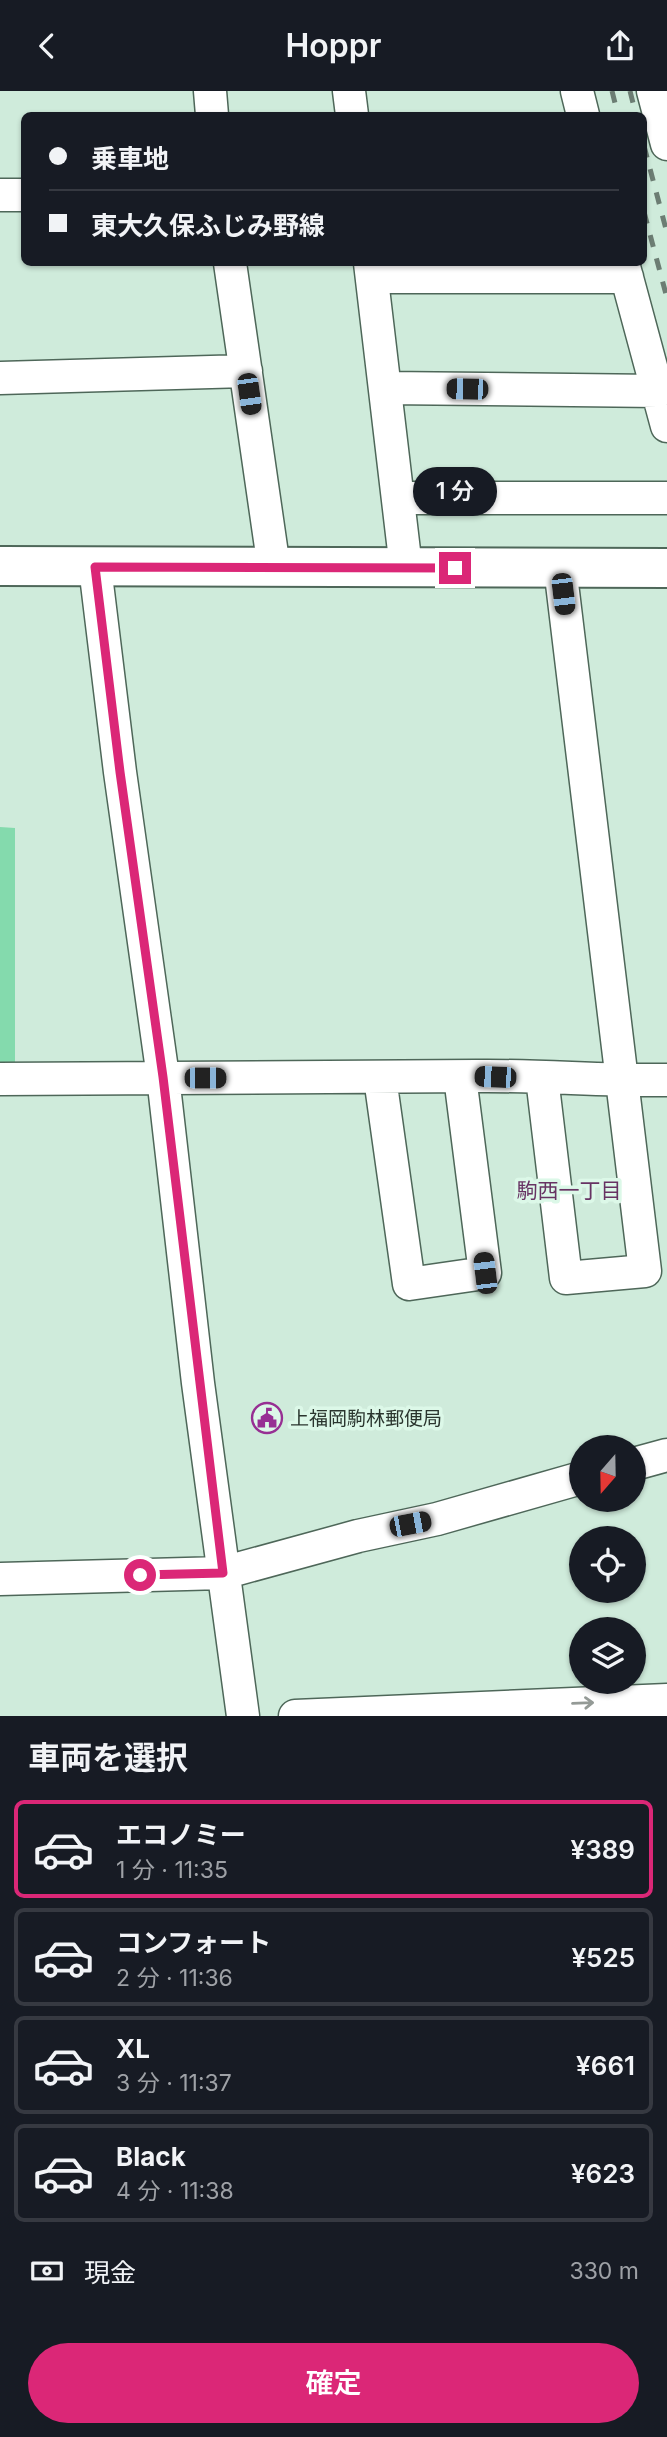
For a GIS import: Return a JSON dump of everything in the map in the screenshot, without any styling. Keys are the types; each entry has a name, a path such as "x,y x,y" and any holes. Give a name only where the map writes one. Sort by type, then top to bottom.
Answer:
{"main road":[{"path":"0,566 667,568"}],"street":[{"path":"210,91 212,112"},
{"path":"349,91 352,112"},
{"path":"577,91 582,112"},
{"path":"653,91 667,144"},
{"path":"0,195 21,195"},
{"path":"230,266 274,568"},
{"path":"406,568 371,270 625,270 667,426"},
{"path":"0,378 246,371"},
{"path":"386,388 658,391"},
{"path":"399,498 667,498"},
{"path":"95,567 120,772 163,1077 243,1716"},
{"path":"542,1078 566,1278 645,1271 560,567"},
{"path":"380,1078 409,1284 485,1273 460,1077"},
{"path":"0,1079 460,1077 667,1080"},
{"path":"646,1461 667,1455"},
{"path":"0,1579 223,1573 358,1536 438,1519 569,1481"},
{"path":"295,1716 667,1700"}],"green space":[{"path":"0,827 15,828 15,1066 0,1066"}],"railway":[{"path":"612,91 617,112"},
{"path":"630,91 635,112"},
{"path":"647,157 667,233"},
{"path":"647,223 667,298"}],"place":[{"name":"上福岡駒林郵便局","path":"267,1418"}],"district":[{"name":"駒西一丁目","path":"569,1191"}],"route":[{"path":"140,1575 223,1573 163,1077 120,772 95,567 455,568"}]}
